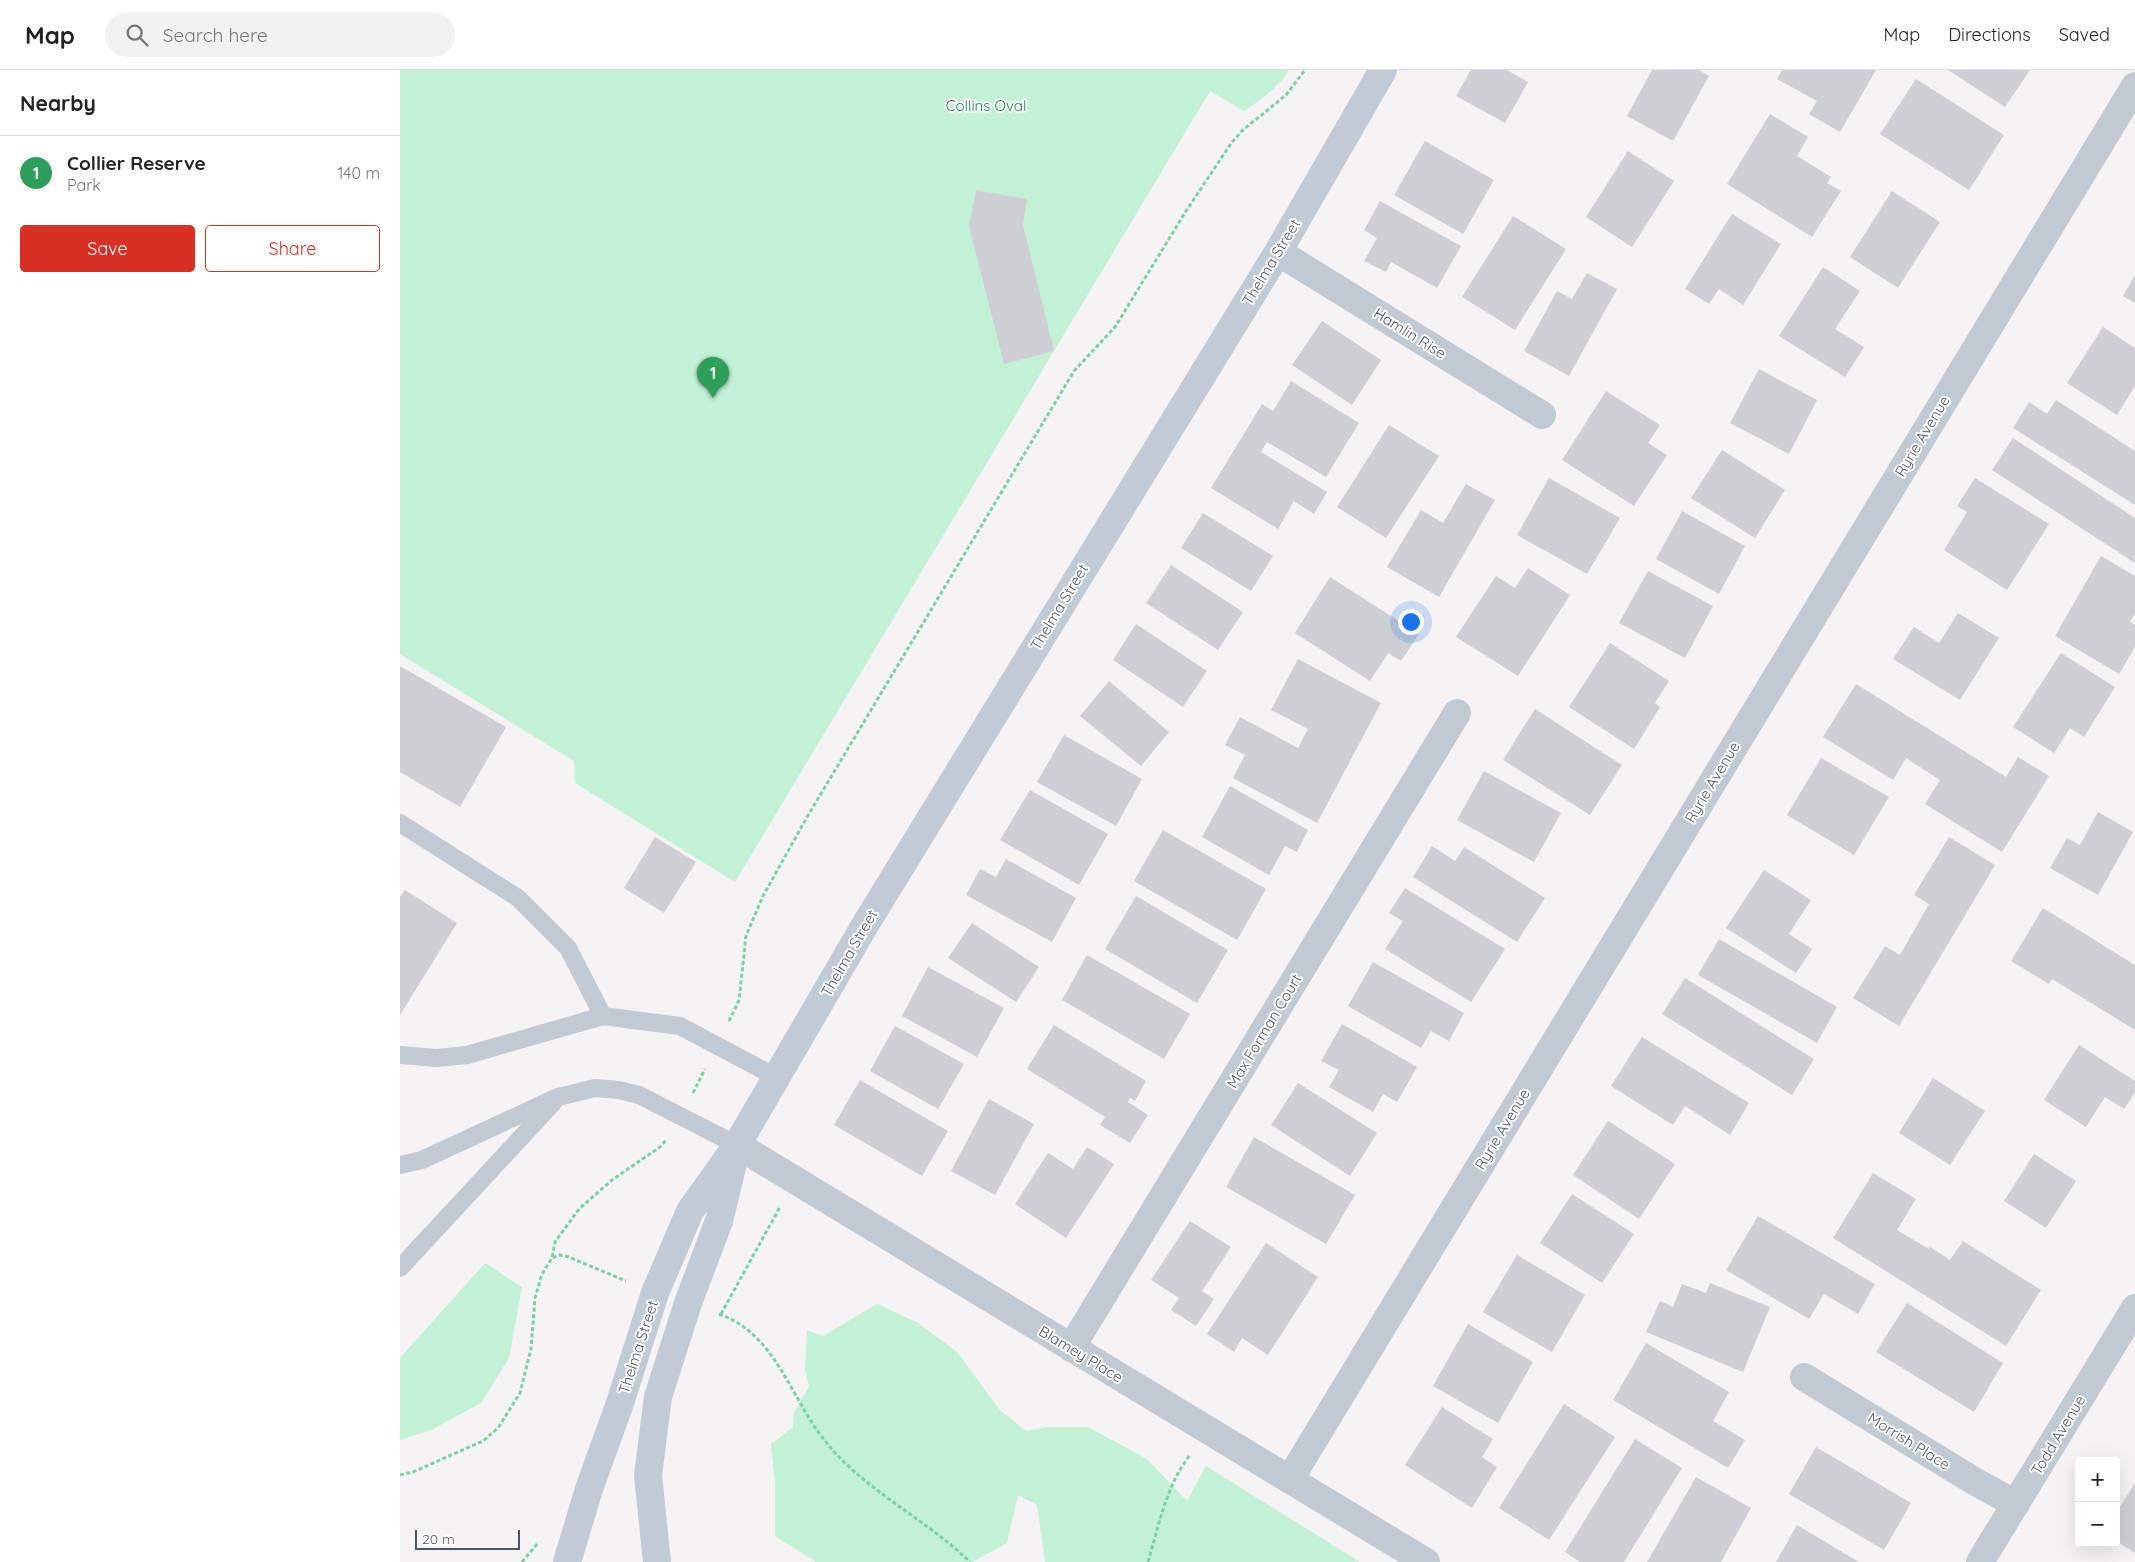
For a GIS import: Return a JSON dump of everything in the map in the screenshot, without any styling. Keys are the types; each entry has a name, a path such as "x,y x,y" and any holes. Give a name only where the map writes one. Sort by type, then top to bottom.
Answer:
{"main road":[{"name":"Thelma Street","path":"567,1562 589,1489 620,1403 655,1293 690,1211 737,1145 865,925 1278,252 1383,70"},
{"name":"Thelma Street","path":"657,1562 648,1475 658,1397 688,1303 719,1221 737,1145"}],"street":[{"name":"Ryrie Avenue","path":"1290,1479 2135,86"},
{"name":"Hamlin Rise","path":"1278,252 1542,415"},
{"name":"Max Forman Court","path":"1071,1348 1458,713"},
{"name":"Blamey Place","path":"737,1145 1426,1562"},
{"name":"Todd Avenue","path":"1980,1562 2135,1308"},
{"name":"Morrish Place","path":"1804,1377 1966,1476 2016,1504"}],"lane":[{"path":"400,823 518,898 568,948 603,1016"},
{"path":"400,1055 437,1058 467,1055 603,1016 680,1026 776,1077"},
{"path":"400,1165 422,1160 558,1097 595,1088 619,1090 639,1095 737,1145"},
{"path":"400,1268 558,1097"}],"path":[{"path":"400,1475 413,1472 483,1442 498,1428 520,1393 531,1349 535,1298 542,1274 552,1258 555,1242 579,1209 612,1180 660,1146 672,1134 739,1000 746,936 763,896 812,809 1074,371 1115,327 1186,210 1232,142 1243,130 1286,95 1305,70"},
{"path":"552,1258 566,1256 655,1293"},
{"path":"688,1303 726,1316 749,1332 778,1362 822,1437 855,1472 880,1493 930,1528 970,1562"},
{"path":"1148,1562 1171,1486 1179,1469 1191,1454"}],"green space":[{"name":"Collins Oval","path":"400,70 1289,70 1274,88 1244,111 1210,91 735,882 575,783 574,761 400,654"},
{"path":"485,1263 522,1287 509,1358 481,1403 431,1430 400,1440 400,1358"},
{"path":"877,1304 918,1323 957,1352 1000,1410 1026,1431 1046,1427 1088,1427 1147,1459 1187,1501 1206,1466 1360,1562 1045,1562 1037,1505 1018,1495 1007,1543 972,1562 816,1562 775,1536 775,1483 771,1444 793,1427 794,1412 809,1387 805,1370 807,1330 823,1336"}],"building":[{"path":"1471,70 1507,70 1528,82 1505,123 1456,96"},
{"path":"1652,70 1699,70 1709,76 1673,141 1627,116"},
{"path":"1782,70 1876,70 1840,132 1809,114 1817,101 1777,79"},
{"path":"1948,70 2030,70 2005,107"},
{"path":"1916,79 2004,135 1969,190 1880,134"},
{"path":"1770,114 1808,137 1797,156 1831,177 1827,183 1841,191 1812,237 1727,184"},
{"path":"1425,141 1494,180 1463,234 1394,195"},
{"path":"1628,151 1674,181 1632,247 1586,217"},
{"path":"976,190 1027,199 1023,225 1054,351 1004,364 969,226"},
{"path":"1892,191 1940,222 1898,288 1850,257"},
{"path":"1380,201 1461,246 1437,288 1391,262 1386,272 1364,261 1377,238 1364,230"},
{"path":"1732,214 1781,244 1743,305 1719,289 1709,304 1685,289"},
{"path":"1513,216 1566,249 1515,330 1462,297"},
{"path":"1823,267 1860,291 1835,329 1864,347 1845,377 1779,336"},
{"path":"1587,273 1617,289 1569,376 1524,351 1557,291 1572,299"},
{"path":"2135,275 2135,303 2123,296"},
{"path":"1322,321 1381,360 1352,405 1292,365"},
{"path":"2103,327 2135,348 2135,386 2117,415 2067,383"},
{"path":"1759,369 1817,400 1789,454 1730,423"},
{"path":"1291,381 1359,423 1326,477 1267,442 1261,452 1327,492 1314,514 1294,501 1278,529 1211,488 1262,404 1273,411"},
{"path":"1606,391 1660,425 1648,443 1667,455 1634,506 1562,460"},
{"path":"2056,400 2135,451 2135,505 2013,428 2029,402 2047,414"},
{"path":"1389,425 1439,456 1386,538 1337,507"},
{"path":"2013,438 2135,518 2135,563 1992,470"},
{"path":"1722,450 1785,490 1755,538 1691,498"},
{"path":"1549,478 1620,518 1587,574 1517,535"},
{"path":"1975,478 2049,524 2007,590 1944,550 1967,512 1957,506"},
{"path":"1466,484 1495,500 1439,597 1387,567 1421,510 1443,523"},
{"path":"1682,511 1745,546 1719,594 1656,559"},
{"path":"1203,513 1273,556 1251,591 1181,548"},
{"path":"2101,556 2135,576 2135,613 2130,622 2135,625 2135,647 2119,674 2055,636"},
{"path":"1171,565 1243,612 1218,650 1146,603"},
{"path":"1528,568 1570,595 1518,676 1456,637 1496,576 1515,588"},
{"path":"1648,571 1713,606 1685,658 1619,623"},
{"path":"1330,577 1419,634 1401,661 1388,653 1370,681 1295,633"},
{"path":"1958,613 1999,638 1960,700 1893,659 1914,627 1939,643"},
{"path":"1136,624 1207,671 1183,707 1113,660"},
{"path":"1610,643 1669,681 1655,703 1660,707 1634,749 1569,707"},
{"path":"2061,653 2115,687 2084,737 2070,728 2054,753 2013,727"},
{"path":"1298,659 1381,703 1317,823 1233,778 1245,755 1225,745 1240,717 1298,748 1308,729 1271,710"},
{"path":"400,666 506,727 460,807 400,772"},
{"path":"1109,681 1169,732 1141,766 1080,716"},
{"path":"1856,684 2006,777 2018,757 2049,776 2002,852 1925,804 1940,780 1906,758 1893,780 1823,737"},
{"path":"1535,709 1622,765 1590,815 1503,760"},
{"path":"1064,735 1142,779 1116,826 1037,782"},
{"path":"1821,758 1889,797 1854,855 1787,815"},
{"path":"1484,771 1561,813 1534,862 1457,820"},
{"path":"1230,786 1308,830 1297,852 1285,846 1269,875 1202,837"},
{"path":"1030,790 1108,834 1079,885 1000,840"},
{"path":"2098,812 2133,832 2098,895 2050,868 2067,838 2080,845"},
{"path":"1163,830 1266,889 1237,940 1134,881"},
{"path":"655,837 696,862 664,913 624,888"},
{"path":"1949,837 1995,865 1899,1026 1853,998 1885,946 1900,955 1929,904 1914,895"},
{"path":"1432,846 1455,861 1464,847 1545,898 1517,942 1413,877"},
{"path":"1006,859 1076,898 1052,942 966,895 980,869 996,877"},
{"path":"1764,870 1811,900 1789,934 1812,949 1796,973 1726,928"},
{"path":"1405,888 1505,949 1471,1002 1385,949 1403,921 1389,913"},
{"path":"405,890 457,923 400,1015 400,897"},
{"path":"1136,896 1228,950 1197,1003 1105,949"},
{"path":"2043,908 2135,965 2135,1030 2052,979 2049,984 2011,961"},
{"path":"972,923 1039,967 1016,1002 948,958"},
{"path":"1719,939 1837,1007 1817,1043 1698,975"},
{"path":"1087,955 1190,1014 1164,1059 1062,1000"},
{"path":"1373,962 1464,1013 1449,1041 1431,1031 1421,1048 1348,1006"},
{"path":"928,967 1004,1008 977,1057 902,1016"},
{"path":"1685,978 1814,1059 1792,1095 1662,1014"},
{"path":"1342,1024 1417,1067 1397,1102 1383,1094 1373,1112 1329,1087 1339,1070 1321,1061"},
{"path":"1054,1025 1146,1081 1135,1101 1130,1098 1128,1102 1148,1115 1130,1143 1100,1125 1105,1117 1027,1069"},
{"path":"895,1026 964,1064 938,1109 870,1071"},
{"path":"1642,1037 1749,1103 1730,1135 1685,1106 1673,1125 1611,1086"},
{"path":"2079,1045 2135,1081 2135,1092 2124,1109 2105,1097 2086,1127 2044,1100"},
{"path":"1933,1078 1985,1111 1950,1165 1899,1133"},
{"path":"860,1080 948,1131 922,1176 834,1125"},
{"path":"1298,1083 1377,1133 1350,1176 1271,1125"},
{"path":"989,1099 1034,1124 995,1195 951,1171"},
{"path":"1608,1121 1675,1164 1639,1219 1573,1175"},
{"path":"1254,1137 1355,1195 1326,1244 1226,1187"},
{"path":"1087,1147 1114,1164 1066,1238 1015,1204 1048,1153 1073,1169"},
{"path":"2034,1154 2076,1181 2046,1228 2004,1201"},
{"path":"1873,1173 1916,1199 1897,1230 1950,1260 1963,1241 2041,1290 2006,1346 1833,1238"},
{"path":"1572,1194 1634,1234 1602,1283 1540,1243"},
{"path":"1758,1216 1875,1284 1858,1314 1824,1294 1809,1319 1726,1270"},
{"path":"1190,1221 1231,1247 1202,1291 1214,1299 1196,1326 1171,1310 1179,1298 1151,1280"},
{"path":"1266,1243 1318,1277 1268,1355 1242,1338 1234,1352 1207,1334"},
{"path":"1517,1255 1585,1295 1552,1352 1483,1312"},
{"path":"1710,1283 1770,1307 1743,1372 1646,1332 1660,1301 1673,1307 1682,1284 1706,1293"},
{"path":"1907,1303 2003,1363 1974,1412 1876,1352"},
{"path":"1468,1324 1533,1362 1498,1423 1433,1386"},
{"path":"1646,1343 1729,1392 1713,1421 1745,1440 1728,1468 1613,1400"},
{"path":"1564,1404 1615,1437 1549,1540 1499,1508"},
{"path":"1442,1407 1493,1439 1482,1457 1497,1467 1472,1508 1405,1465"},
{"path":"1635,1439 1682,1468 1624,1562 1580,1562 1565,1552"},
{"path":"1816,1447 1911,1503 1884,1550 1789,1494"},
{"path":"1696,1477 1751,1508 1721,1562 1647,1562"},
{"path":"2135,1483 2135,1553 2120,1544 2120,1507"},
{"path":"1797,1525 1859,1562 1776,1562"}],"place":[{"name":"Collier Reserve","path":"713,398"}]}
